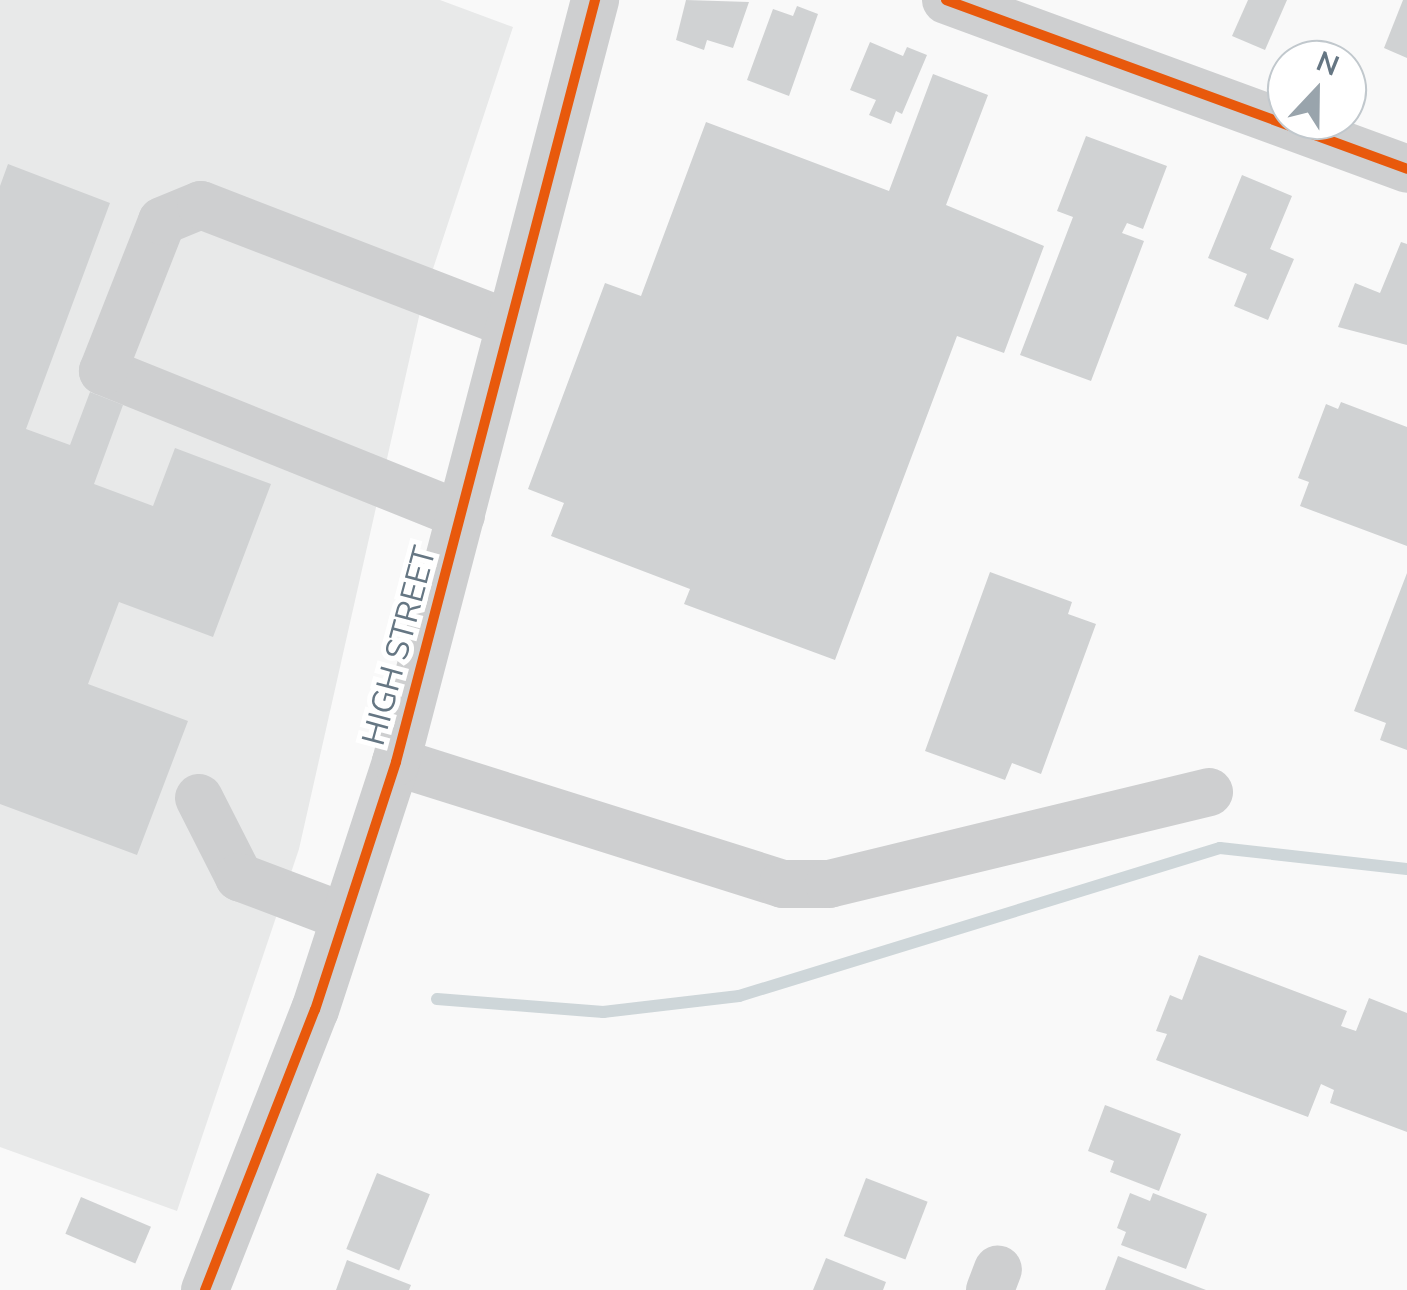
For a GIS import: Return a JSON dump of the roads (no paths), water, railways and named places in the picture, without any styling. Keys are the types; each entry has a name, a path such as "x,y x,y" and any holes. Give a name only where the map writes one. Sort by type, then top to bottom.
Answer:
{"street":[{"name":"HIGH STREET","path":"205,1290 345,918 396,762 595,0"},
{"path":"946,0 1407,169"},
{"path":"461,515 103,371 162,221 201,206 510,324"},
{"path":"396,762 783,884 829,884 1208,792"},
{"path":"199,798 238,876 345,918"}],"waterway":[{"path":"437,999 603,1012 739,996 1220,848 1407,869"}]}
